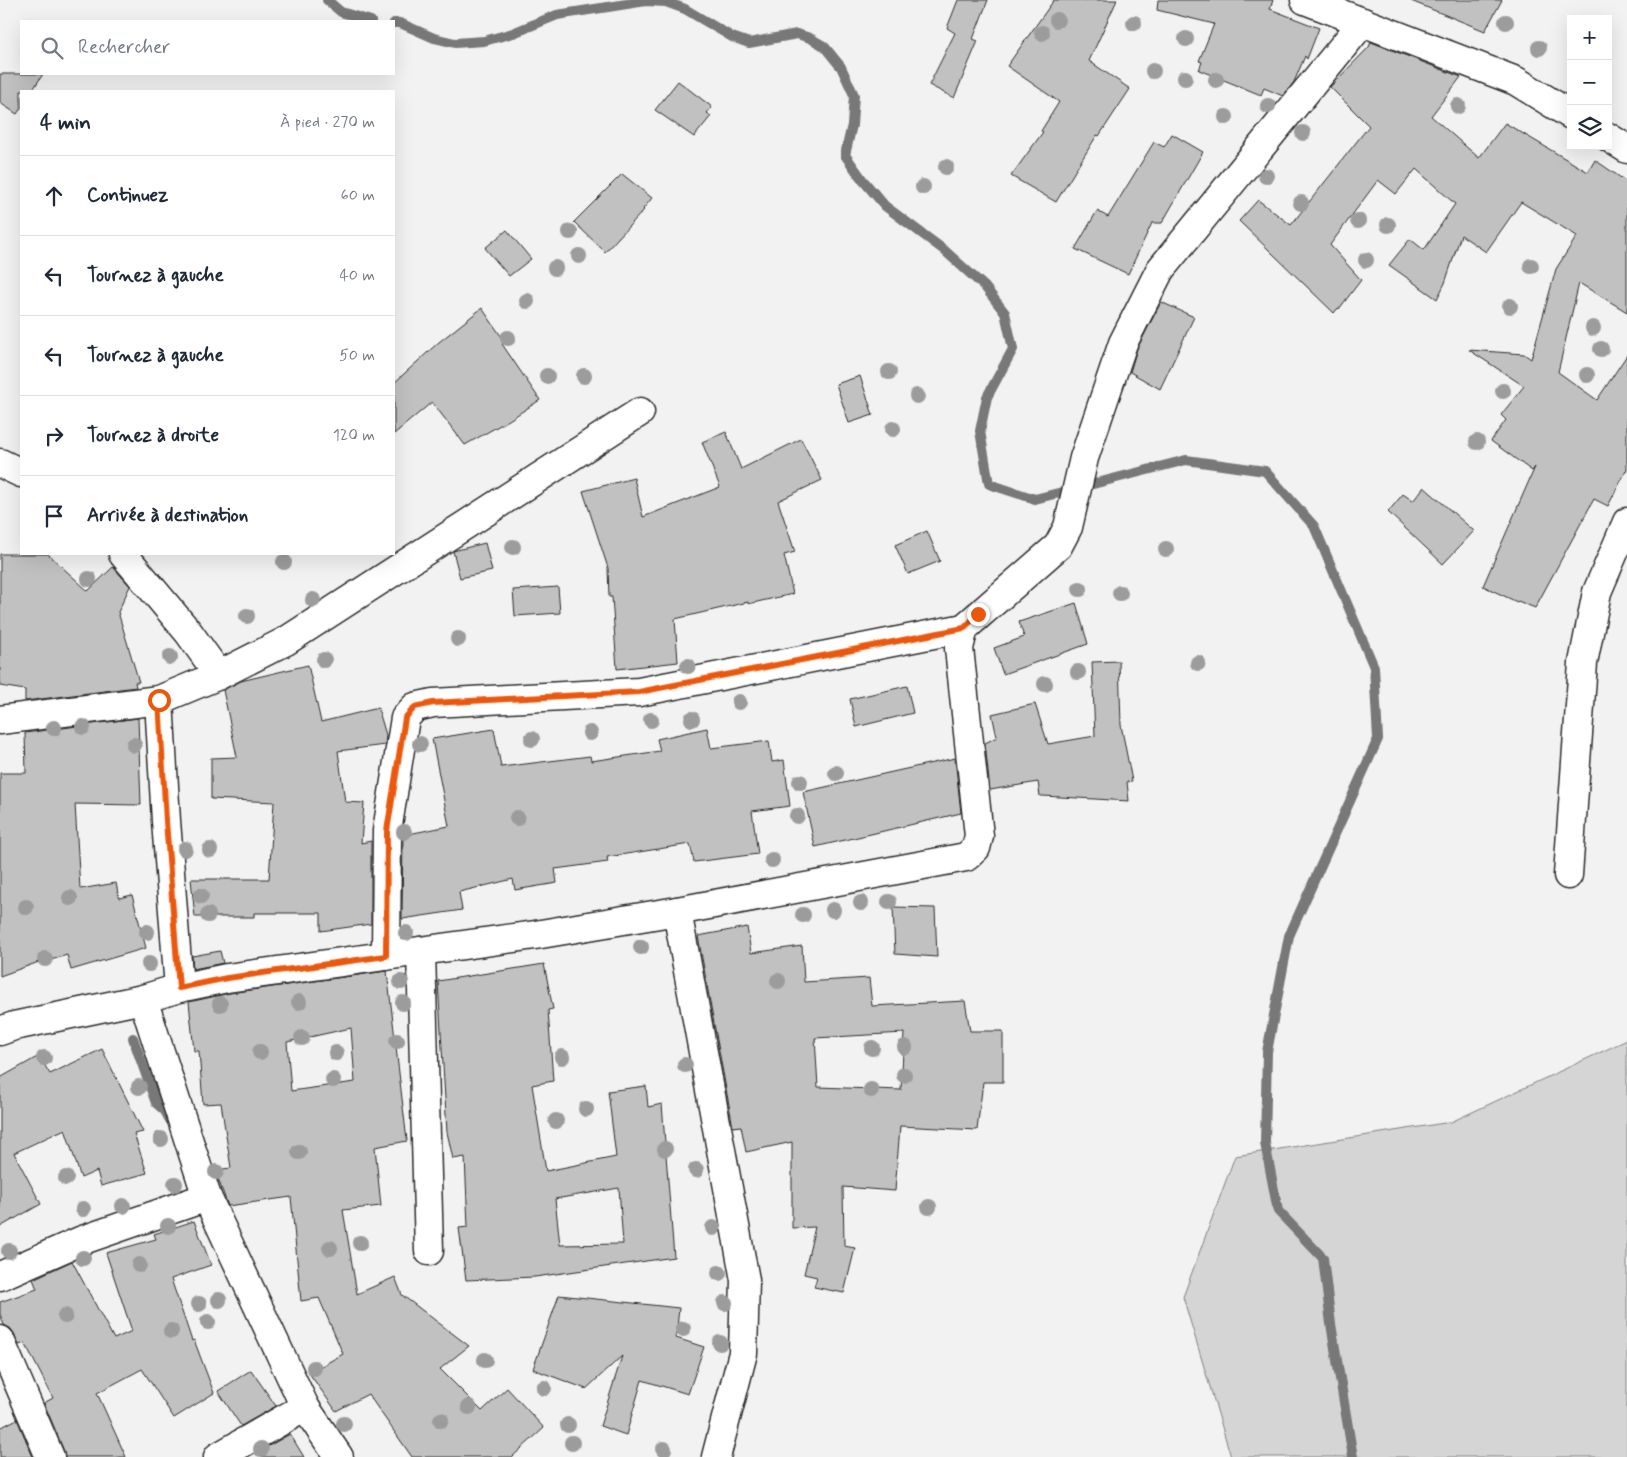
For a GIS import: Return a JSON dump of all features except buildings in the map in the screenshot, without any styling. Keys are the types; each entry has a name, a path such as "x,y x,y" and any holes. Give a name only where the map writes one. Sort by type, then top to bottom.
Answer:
{"street":[{"path":"1305,0 1516,81 1567,113"},
{"path":"386,956 387,831 405,718 415,707 433,703 639,692 964,628 1058,546 1068,527 1084,458 1123,343 1160,270 1363,22"},
{"path":"1612,140 1627,149"},
{"path":"0,720 159,700 219,675 286,641 640,412"},
{"path":"0,463 20,473"},
{"path":"1568,875 1583,663 1597,592 1627,522"},
{"path":"124,555 189,633 219,675"},
{"path":"0,1031 14,1026 143,999 179,988 227,978 535,935 677,911 966,857 976,848 979,836 959,648 964,628"},
{"path":"159,700 179,988"},
{"path":"677,911 745,1280 743,1353 716,1457"},
{"path":"422,951 429,1251"},
{"path":"143,999 207,1197 305,1407 339,1457"},
{"path":"0,1276 80,1241 207,1197"},
{"path":"0,1340 50,1457"},
{"path":"218,1457 305,1407"}],"shaded area":[{"path":"1627,1040 1627,1457 1231,1457 1183,1297 1235,1156 1451,1122"}],"waterway":[{"path":"327,0 341,12 368,20"},
{"path":"395,23 400,23 434,38 455,43 484,41 513,33 557,15 646,1 666,2 685,9 732,37 749,43 797,34 810,38 824,46 841,67 854,95 852,125 845,155 862,179 885,206 944,250 985,287 1005,313 1013,349 987,397 980,431 989,484 1035,499 1186,460 1265,471 1314,526 1374,667 1378,739 1289,936 1267,1052 1265,1143 1278,1211 1323,1258 1331,1324 1353,1457"},
{"path":"133,1038 156,1103 165,1111 170,1120"}],"route":[{"path":"159,700 179,988 227,978 386,956 387,831 405,718 415,707 433,703 639,692 964,628 978,614"}]}
